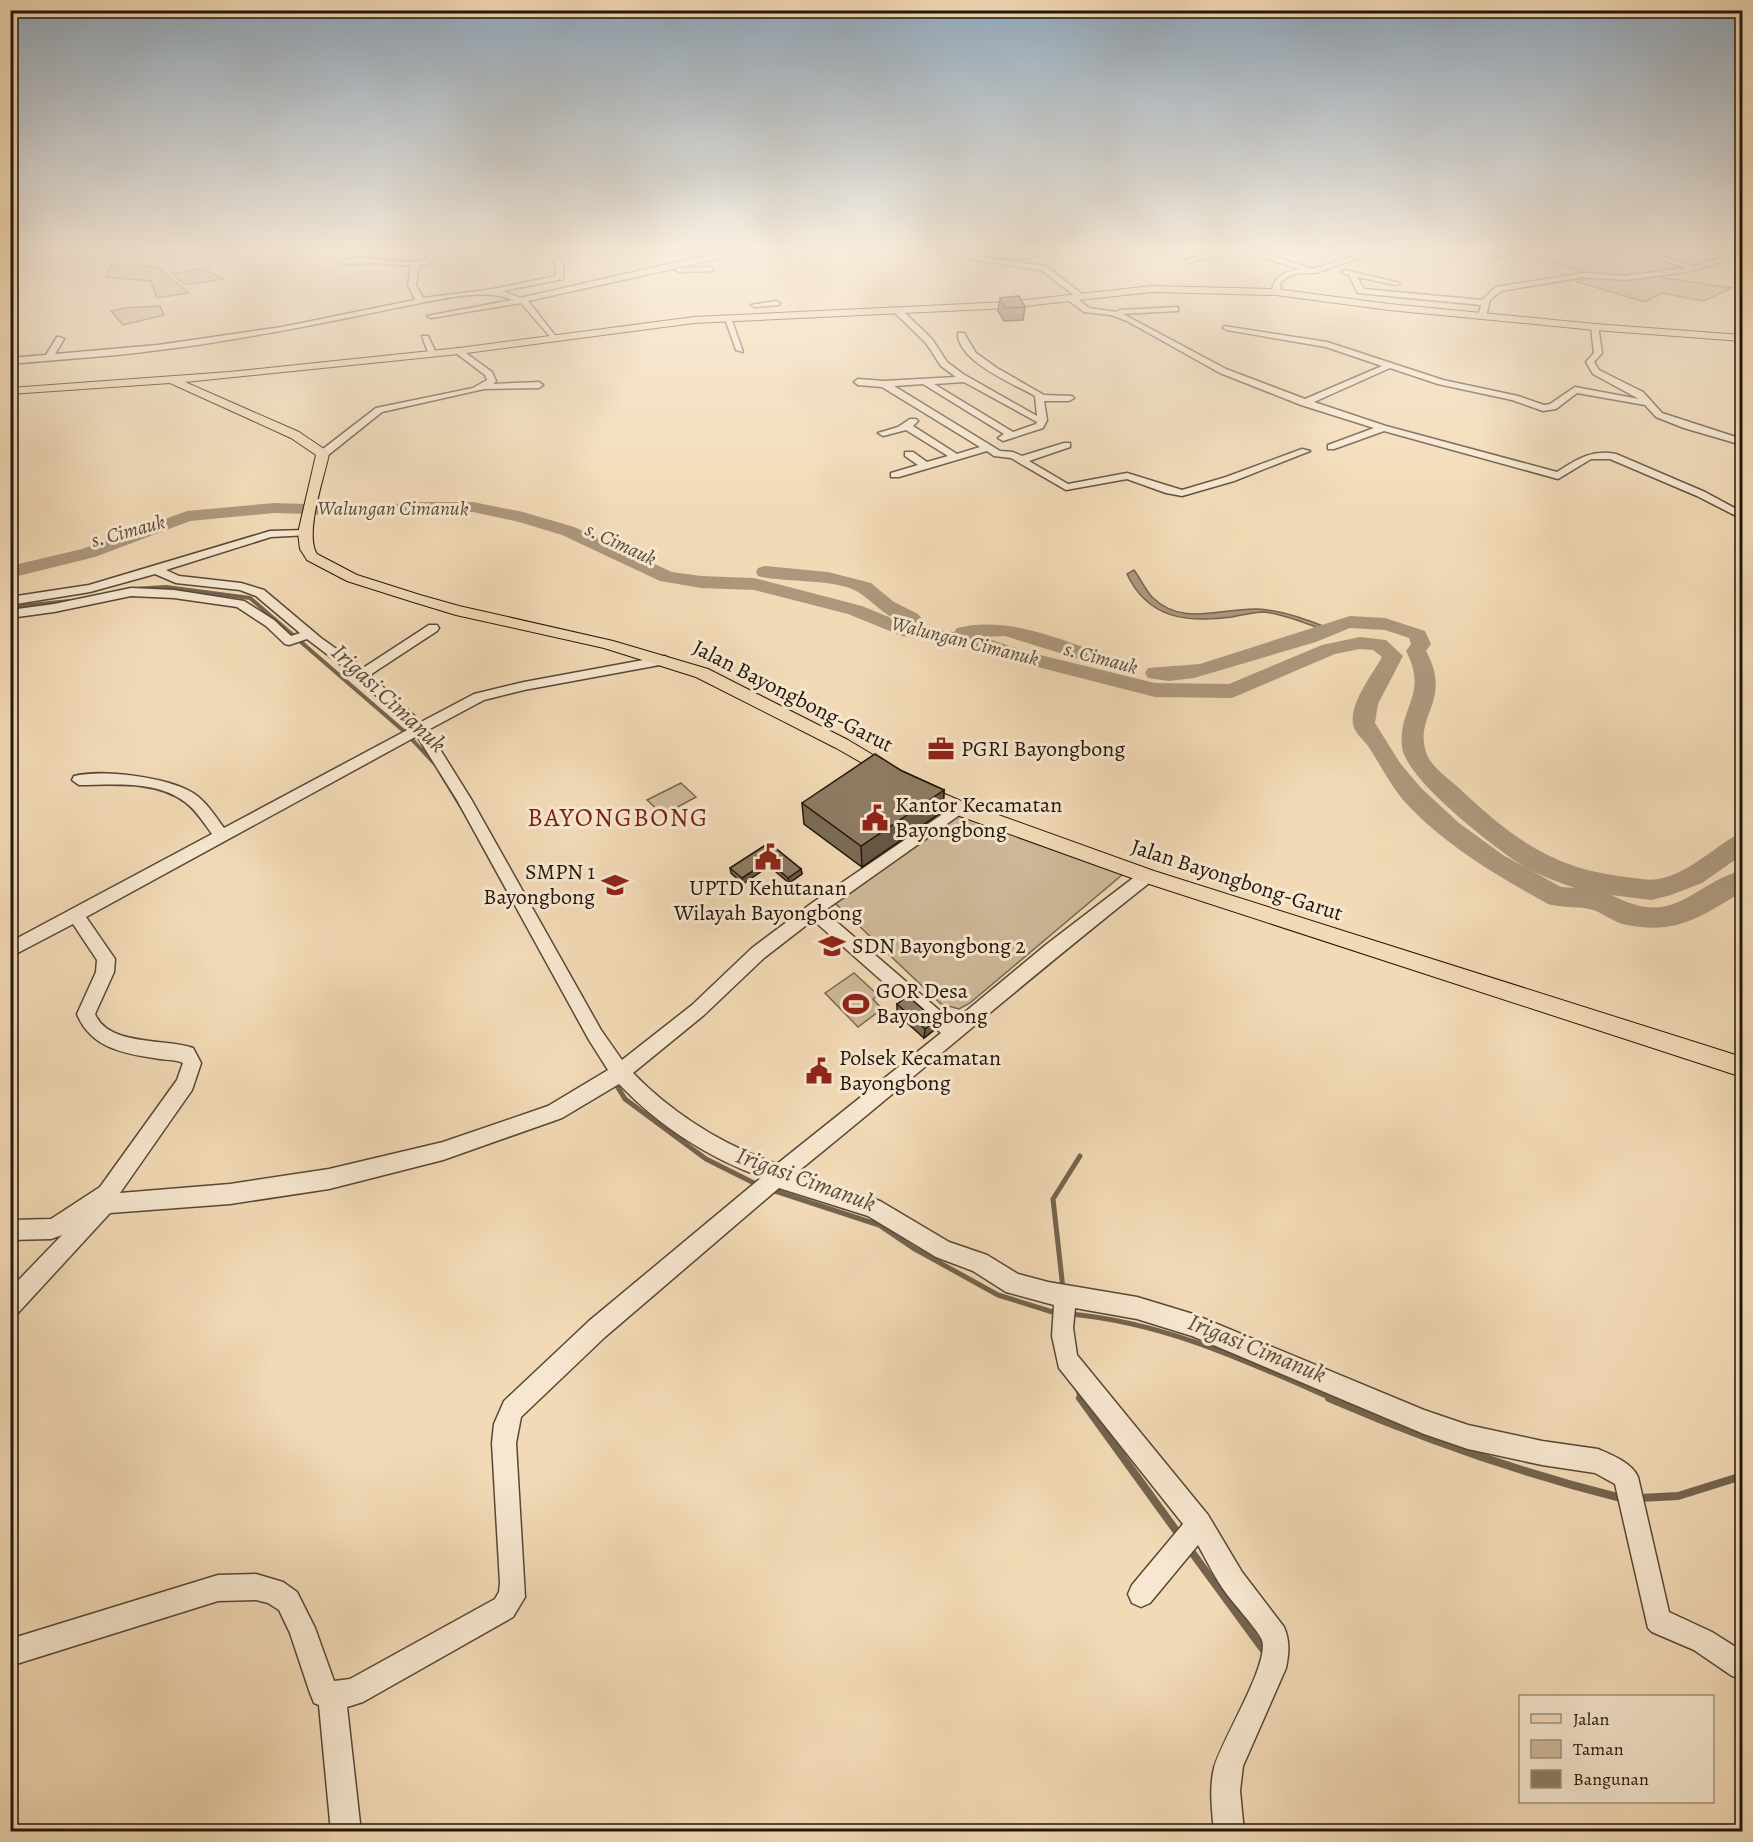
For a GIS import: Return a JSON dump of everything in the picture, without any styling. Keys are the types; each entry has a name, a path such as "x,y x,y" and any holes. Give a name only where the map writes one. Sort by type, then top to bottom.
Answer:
{"main road":[{"path":"10,391 174,381 459,351 560,337"},
{"path":"202,392 229,375"},
{"path":"174,381 295,435 323,454 306,529"},
{"name":"Jalan Bayongbong-Garut","path":"306,529 307,549 312,557 352,578 456,610 665,660 702,673 842,744 910,785 961,809 1146,876 1743,1066"}],"street":[{"path":"10,361 140,350 227,337"},
{"path":"735,337 740,350"},
{"path":"924,337 944,364 965,384"},
{"path":"960,353 961,337"},
{"path":"1162,337 1223,371 1304,403 1383,428 1558,476 1585,457 1612,456 1701,494 1743,516"},
{"path":"1284,337 1316,342 1442,382 1515,398 1543,408 1552,407 1575,390 1649,404"},
{"path":"1597,337 1599,352 1590,362 1596,372 1640,394 1653,411 1670,420 1743,442"},
{"path":"425,338 432,353"},
{"path":"48,359 60,339"},
{"path":"459,351 493,378 485,387"},
{"path":"938,355 960,353 1040,398 1069,398"},
{"path":"944,364 944,380"},
{"path":"1304,403 1388,366"},
{"path":"858,382 884,384 944,380 976,386 1042,420"},
{"path":"924,381 1012,435"},
{"path":"884,384 998,454 1013,455 1066,487 1126,476 1145,479 1178,493 1230,479 1305,451"},
{"path":"323,454 370,415 385,408 485,387 540,385"},
{"path":"945,394 955,392"},
{"path":"895,476 956,457 1040,426 1042,420 1040,398"},
{"path":"883,433 901,429 931,414"},
{"path":"905,425 956,457"},
{"path":"1331,447 1383,428"},
{"path":"1021,460 1068,445"},
{"path":"909,454 926,466"},
{"path":"13,605 156,570 270,534 306,529"},
{"path":"156,570 176,579 242,587 260,593 361,675 417,731 464,799 617,1074 659,1109 770,1183 873,1208 944,1250 979,1263 1014,1284 1062,1301 1137,1308 1192,1325 1424,1422 1479,1439 1542,1453 1598,1461 1626,1477 1657,1619 1661,1623 1703,1641 1743,1666"},
{"path":"13,605 54,609 131,592 174,594 240,604 292,641 309,635"},
{"path":"361,675 434,628"},
{"path":"10,950 393,745 468,702 490,693 665,660"},
{"path":"80,780 149,783 190,798 222,836"},
{"path":"10,1230 51,1228 63,1224 106,1199 230,1194 329,1179 396,1164 522,1125 562,1108 617,1074 698,1010 758,953 813,911 961,809"},
{"path":"10,1653 218,1588 256,1587 274,1591 288,1600 302,1628 324,1693 332,1695 353,1692 504,1608 512,1597 513,1583 504,1443 506,1424 512,1409 597,1329 770,1183 954,1033 1053,948 1146,876"},
{"path":"813,911 954,1033"},
{"path":"10,1305 106,1199 172,1103 184,1084 192,1063 187,1054 141,1049 106,1036 89,1024 86,1014 105,972 106,959 76,915"},
{"path":"1062,1301 1063,1341 1067,1360 1199,1524 1233,1581 1275,1636 1277,1646 1262,1692 1228,1766 1226,1801 1229,1832"},
{"path":"1141,1594 1199,1524"},
{"path":"332,1695 346,1832"}],"green space":[{"path":"681,783 696,797 663,815 647,800"},
{"path":"960,807 1129,869 970,1003 959,1009 941,1004 835,903"},
{"name":"GOR Desa Bayongbong","path":"854,973 878,995 873,999 882,1009 858,1027 825,993"}],"shaded area":[{"path":"1134,570 1152,597 1176,611 1202,614 1243,609 1275,611 1328,628 1317,635 1321,629 1285,616 1264,612 1215,619 1170,615 1146,601 1136,589 1127,574"}],"building":[{"path":"875,754 902,771 944,790 861,846 802,803"},
{"name":"UPTD Kehutanan Wilayah Bayongbong","path":"769,843 801,869 788,878 768,861 742,878 730,868"},
{"path":"908,996 935,1020 925,1029 897,1004"}],"waterway":[{"name":"Walungan Cimanuk","path":"10,572 88,553 187,516 274,508 368,511 420,507 473,507 523,517 568,531 667,577 701,582 754,584 855,610 909,632 978,642 1021,657 1155,690 1232,691 1329,649 1360,643 1379,644 1393,656 1367,704 1364,723 1368,733 1376,740 1391,767 1412,794 1450,829 1494,862 1557,897 1595,899 1626,915 1656,918 1678,916 1742,880"},
{"name":"s. Cimauk","path":"765,572 828,578 864,587 887,606 911,618"},
{"name":"Irigasi Cimanuk","path":"132,589 166,587 250,598 406,733 434,763"},
{"name":"Irigasi Cimanuk","path":"10,607 70,601"},
{"name":"s. Cimauk","path":"1156,673 1182,674 1206,669 1254,652 1320,634 1346,623 1367,621 1394,626 1418,635 1421,644 1416,651 1424,666 1427,679 1413,738 1416,756 1428,772 1459,803 1503,840 1535,861 1590,882 1651,890 1693,876 1742,843"},
{"name":"s. Cimauk","path":"964,632 1006,630 1102,660"},
{"name":"Irigasi Cimanuk","path":"439,770 442,774"},
{"name":"Irigasi Cimanuk","path":"441,773 461,806"},
{"name":"Irigasi Cimanuk","path":"614,1081 625,1099 706,1159 758,1185"},
{"path":"1063,1289 1053,1199 1080,1156"},
{"name":"Irigasi Cimanuk","path":"772,1190 879,1225 913,1248 998,1295 1059,1314"},
{"name":"Irigasi Cimanuk","path":"1071,1314 1106,1319 1173,1335 1237,1358 1333,1399"},
{"path":"1077,1388 1081,1399"},
{"path":"1080,1398 1180,1536"},
{"name":"Irigasi Cimanuk","path":"1329,1398 1473,1454 1547,1478 1621,1498"},
{"name":"Irigasi Cimanuk","path":"1639,1498 1678,1496 1742,1476"},
{"path":"1188,1547 1265,1652"}],"place":[{"name":"PGRI Bayongbong","path":"941,749"},
{"name":"Kantor Kecamatan Bayongbong","path":"875,818"},
{"name":"UPTD Kehutanan Wilayah Bayongbong","path":"768,857"},
{"name":"SMPN 1 Bayongbong","path":"615,885"},
{"name":"SDN Bayongbong 2","path":"832,946"},
{"name":"GOR Desa Bayongbong","path":"856,1004"},
{"name":"Polsek Kecamatan Bayongbong","path":"819,1071"}],"district":[{"name":"BAYONGBONG","path":"618,817"}]}
